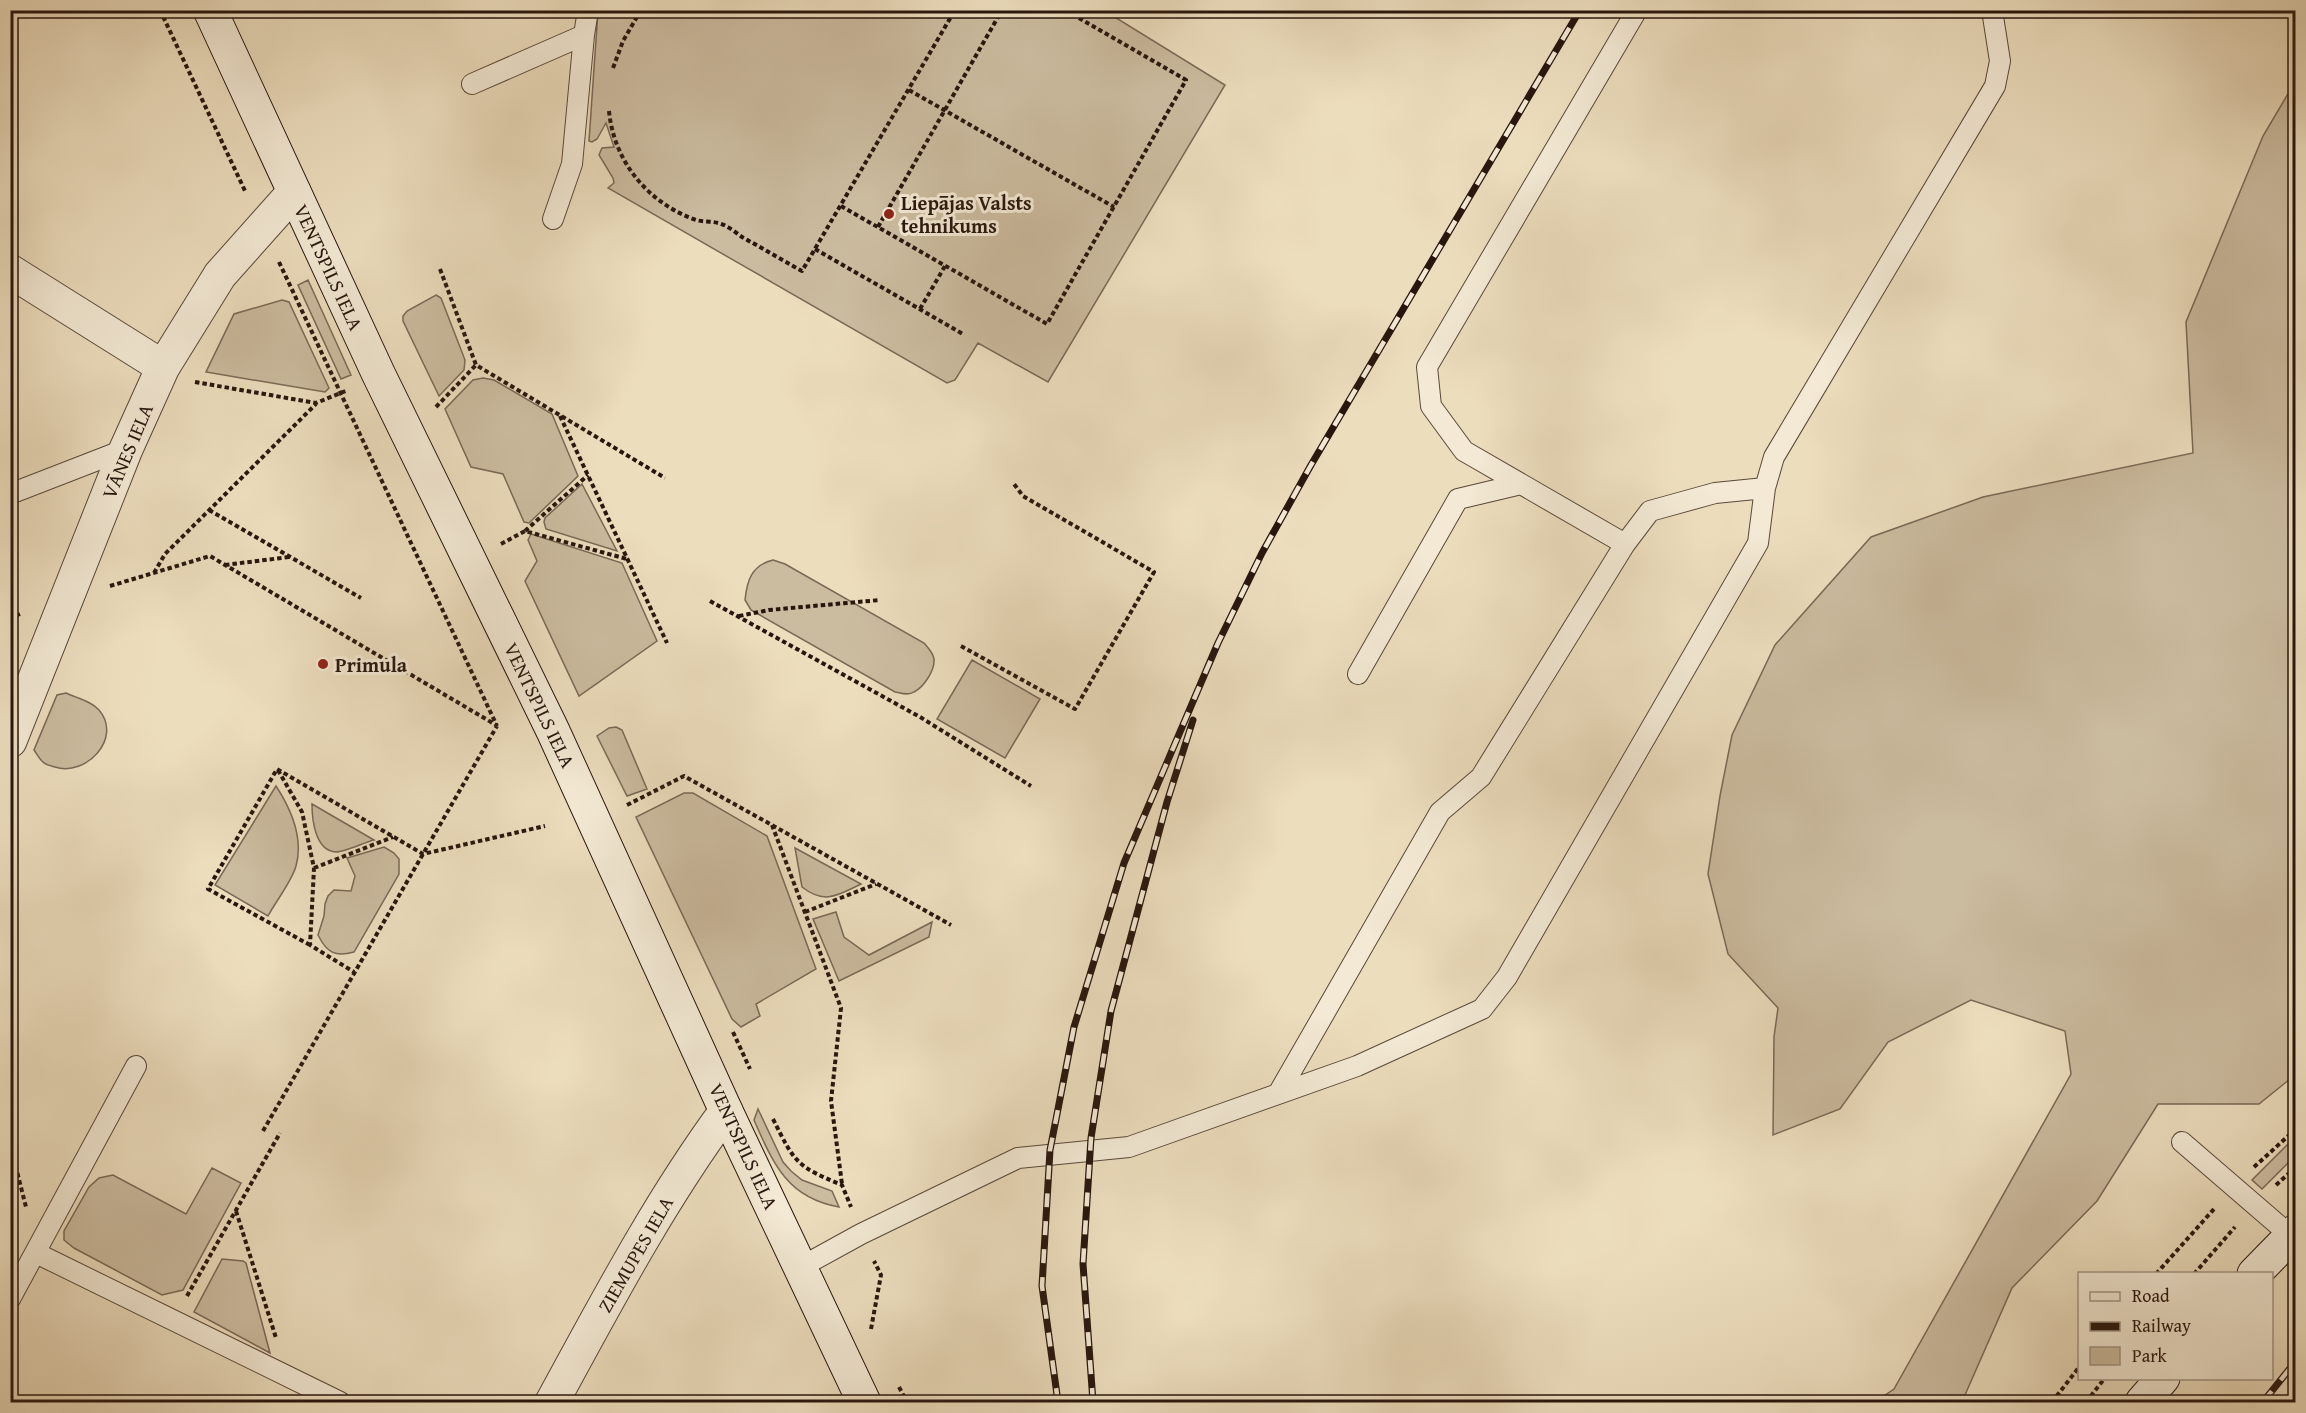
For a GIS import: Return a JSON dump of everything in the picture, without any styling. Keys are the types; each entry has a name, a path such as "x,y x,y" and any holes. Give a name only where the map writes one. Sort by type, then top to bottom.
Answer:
{"street":[{"name":"VENTSPILS IELA","path":"210,10 378,373 553,731 726,1111 864,1402"},
{"name":"VĀNES IELA","path":"10,741 126,449 163,368 220,275 294,192"},
{"path":"10,272 163,368"},
{"name":"ZIEMUPES IELA","path":"552,1402 606,1302 691,1159 726,1111"},
{"path":"2256,1272 2293,1234"},
{"path":"2142,1402 2161,1380"}],"lane":[{"path":"553,219 573,164 588,10"},
{"path":"1625,544 1464,451 1431,406 1427,368 1637,10"},
{"path":"801,1267 861,1234 1018,1158 1129,1147 1356,1066 1482,1009 1508,977 1758,543 1766,488 1774,457 1995,86 2000,61 1992,10"},
{"path":"472,84 584,35"},
{"path":"10,494 126,449"},
{"path":"1358,674 1458,499 1521,484"},
{"path":"1278,1095 1440,812 1481,777 1625,544 1650,511 1715,493 1766,488"},
{"path":"10,1299 135,1066"},
{"path":"2182,1142 2293,1234"},
{"path":"36,1252 340,1402"}],"path":[{"path":"612,72 623,40 641,10"},
{"path":"609,105 614,138 624,161 638,181 655,198 676,212 699,221 719,223 802,271 955,10"},
{"path":"878,227 1002,10"},
{"path":"841,206 1047,324 1186,80 1065,10"},
{"path":"909,90 1114,207"},
{"path":"815,249 963,334"},
{"path":"920,309 945,266"},
{"path":"440,270 476,365 665,478"},
{"path":"436,407 476,365"},
{"path":"340,395 497,726"},
{"path":"154,573 165,554 316,403"},
{"path":"560,415 667,643"},
{"path":"500,545 525,531 588,475"},
{"path":"961,646 1075,709 1154,572 1023,496 1014,484"},
{"path":"209,510 361,598"},
{"path":"525,531 628,560"},
{"path":"10,618 67,598 210,556 497,726"},
{"path":"224,565 291,556"},
{"path":"739,616 768,610 880,600"},
{"path":"710,601 920,717 1031,786"},
{"path":"263,1131 497,726"},
{"path":"277,769 423,854 545,826"},
{"path":"277,769 208,889 354,972"},
{"path":"277,769 302,812 314,868 310,945"},
{"path":"624,807 684,776 951,925"},
{"path":"772,825 841,1008 831,1101 842,1185"},
{"path":"314,868 394,837"},
{"path":"805,912 877,883"},
{"path":"173,1320 280,1133"},
{"path":"10,1144 36,1252"},
{"path":"235,1210 287,1376"},
{"path":"2052,1402 2078,1367"},
{"path":"2086,1402 2103,1380"}],"green space":[{"name":"Liepājas Valsts tehnikums","path":"598,11 1105,11 1225,85 1048,382 978,343 955,380 947,383 608,188 614,183 613,178 599,155 602,148 614,147 606,123 597,139 589,141"},
{"path":"2295,82 2295,1075 2259,1104 2158,1104 2097,1201 2012,1288 1960,1402 1875,1402 1894,1389 2071,1074 2065,1031 1971,1000 1888,1042 1840,1109 1773,1135 1774,1037 1778,1008 1728,954 1708,874 1732,735 1775,645 1871,537 1983,497 2193,453 2186,322 2263,136"},
{"path":"308,280 351,375 341,379 298,285"},
{"path":"436,295 441,298 465,360 464,370 439,396 403,321 403,316 407,311"},
{"path":"282,300 289,302 329,388 325,392 206,372 234,314"},
{"path":"483,378 494,380 552,414 578,476 529,523 524,522 503,474 471,467 445,409 473,380"},
{"path":"582,484 617,551 546,529 545,518"},
{"path":"531,534 622,563 657,641 579,696 525,581 537,561 528,540"},
{"path":"773,560 785,564 924,643 934,659 933,668 925,682 912,693 895,692 751,610 745,600 749,580 755,570"},
{"path":"972,660 1040,699 1005,758 937,719"},
{"path":"66,693 96,707 105,721 107,732 98,753 89,761 67,769 46,764 34,750 57,695"},
{"path":"616,727 622,730 647,789 627,796 597,736 609,728"},
{"path":"276,786 295,824 298,855 291,878 268,916 215,885"},
{"path":"684,793 693,793 767,836 816,969 756,1004 760,1016 741,1027 732,1019 636,817"},
{"path":"312,804 374,840 340,852 329,850 323,846 316,833"},
{"path":"384,847 399,859 399,874 354,952 337,954 328,950 318,935 328,896 334,890 351,891 355,876 347,858"},
{"path":"795,848 861,884 832,896 818,896 810,892 802,887"},
{"path":"836,912 844,937 869,955 932,922 929,937 839,981 813,919"},
{"path":"758,1109 783,1162 802,1180 832,1191 839,1207 806,1196 784,1176 768,1150 754,1120"},
{"path":"2295,1137 2295,1156 2262,1189 2252,1180"},
{"path":"212,1168 241,1183 183,1290 162,1295 74,1248 64,1240 64,1231 89,1187 99,1178 113,1175 186,1214"},
{"path":"222,1259 246,1263 270,1353 194,1312"}],"railway":[{"path":"1058,1402 1042,1286 1050,1150 1074,1027 1124,863 1218,643 1262,553 1311,465 1580,10"},
{"path":"1093,1402 1083,1264 1091,1138 1111,1011 1167,802 1193,720"},
{"path":"2263,1402 2296,1361"}],"place":[{"name":"Liepājas Valsts tehnikums","path":"889,214"},
{"name":"Primula","path":"323,664"}]}
